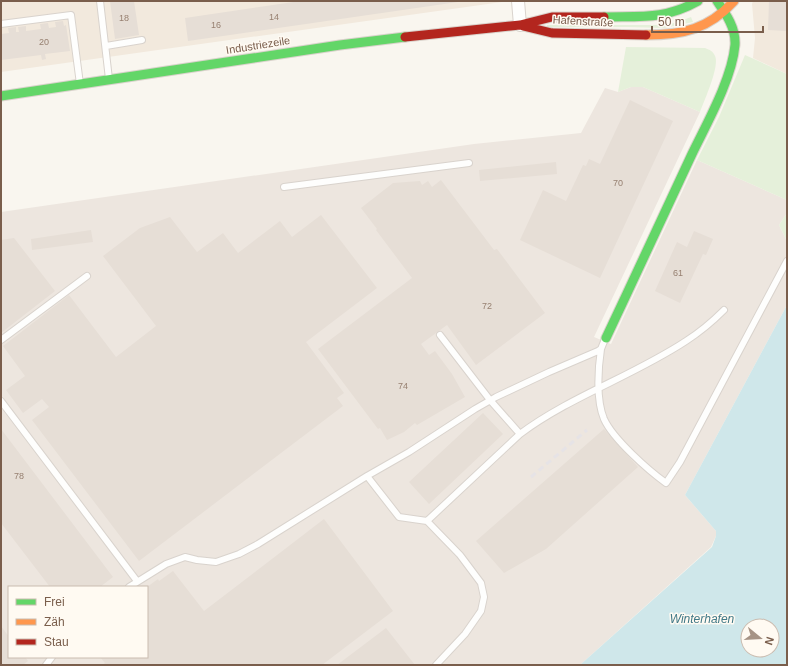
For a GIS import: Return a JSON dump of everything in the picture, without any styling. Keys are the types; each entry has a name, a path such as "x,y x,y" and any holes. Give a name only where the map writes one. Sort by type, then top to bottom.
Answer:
{"main road":[{"name":"Hafenstraße","path":"520,25 552,17 669,14 681,10 698,1"},
{"path":"606,338 708,120 721,90 733,54 735,42 734,31 725,11 717,1"},
{"name":"Hafenstraße","path":"520,25 552,33 666,35 688,31 707,24 725,11 734,1"},
{"name":"Industriezeile","path":"1,96 398,38 520,25"}],"street":[{"path":"518,1 520,25"}],"lane":[{"path":"100,1 110,80"},
{"path":"1,24 71,15 80,84"},
{"path":"106,46 142,40"},
{"path":"284,188 469,163"},
{"path":"606,338 601,349 598,388 604,418 614,434 650,471 666,483 680,462 787,261"},
{"path":"1,340 88,276"},
{"path":"427,521 520,434 548,415 662,356 687,341 706,327 724,310"},
{"path":"440,335 490,400 520,434"},
{"path":"130,586 166,564 184,557 216,562 239,554 258,544 367,476 409,452 448,425 490,400 601,349"},
{"path":"1,401 138,581"},
{"path":"367,476 399,517 427,521 460,555 481,583 484,597 481,611 465,634 436,665"}],"shaded area":[{"path":"1,1 503,1 1,72"},
{"path":"753,1 787,1 787,74 753,58 755,38"},
{"path":"631,87 643,87 700,112 594,337 611,344 697,160 787,200 787,213 779,225 787,241 787,305 685,495 716,531 716,536 711,547 580,665 1,665 1,212 474,144 581,133 605,88 618,92"}],"green space":[{"path":"691,17 693,22 664,28 547,27 547,25 656,25 675,23"},
{"path":"626,47 705,48 710,50 715,56 716,61 714,75 700,112 643,87 631,87 618,92"},
{"path":"745,55 787,74 787,200 697,160 719,117"},
{"path":"787,213 787,241 779,225"}],"water":[{"name":"Winterhafen","path":"787,305 787,665 580,665 712,547 716,536 716,531 685,495"}],"building":[{"path":"110,1 134,1 139,35 115,39"},
{"path":"300,1 458,2 188,41 185,18"},
{"path":"769,1 787,1 787,31 768,30"},
{"path":"63,21 64,26 66,25 70,51 45,54 46,59 42,60 41,55 1,60 1,34 9,33 8,28 16,27 16,32 19,32 18,27 26,26 26,31 41,29 40,24 48,23 49,28 56,27 55,22"},
{"path":"630,100 673,121 600,278 520,240 543,190 566,201 583,165 586,166 589,159 600,164"},
{"path":"556,162 557,174 480,181 479,170"},
{"path":"441,180 494,250 497,249 545,313 476,365 447,325 421,344 429,355 435,351 452,374 465,397 417,425 415,423 404,432 387,440 380,428 378,429 318,349 412,278 361,208 393,183 420,181 422,185 428,181 432,187"},
{"path":"321,215 377,288 306,342 344,393 337,398 343,406 139,561 32,420 49,407 42,399 23,413 6,390 25,376 3,346 69,295 116,357 156,326 103,256 140,228 170,217 197,252 223,233 238,253 280,221 292,237"},
{"path":"91,230 93,242 32,250 31,239"},
{"path":"694,231 713,239 706,255 703,254 680,303 655,291 677,242 687,247"},
{"path":"14,238 55,291 1,333 1,240"},
{"path":"483,413 503,434 429,504 409,482"},
{"path":"1,429 113,577 101,586 49,586 1,523"},
{"path":"604,429 638,467 546,549 504,573 476,541"},
{"path":"324,519 393,611 322,665 102,665 105,663 101,658 148,658 148,586 158,579 159,581 173,571 204,611"},
{"path":"1,626 8,636 8,658 26,658 28,661 23,665 1,665"},
{"path":"386,628 415,665 337,665"}],"railway":[{"path":"531,477 587,430"}],"traffic: fast":[{"path":"604,17 652,16 674,11 698,1"},
{"path":"606,338 718,101 729,72 735,45 734,33 727,16 717,1"},
{"path":"1,96 340,45 405,37"}],"traffic: slow":[{"path":"646,35 684,32 705,24 715,18 734,1"}],"traffic: jam":[{"path":"405,37 520,25 552,17 604,17"},
{"path":"523,26 552,33 646,35"}]}
